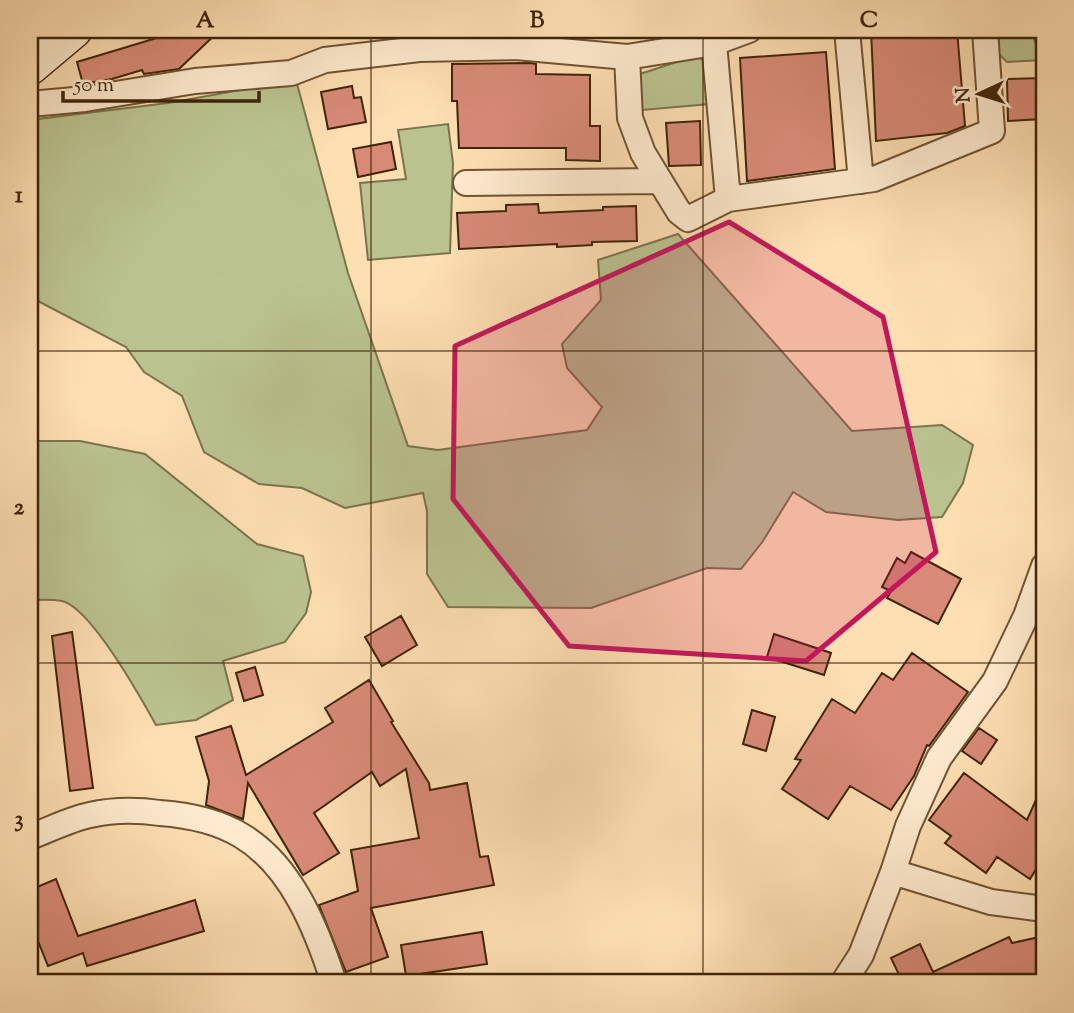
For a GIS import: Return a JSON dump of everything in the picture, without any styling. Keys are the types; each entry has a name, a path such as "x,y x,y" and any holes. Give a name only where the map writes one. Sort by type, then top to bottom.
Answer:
{"main road":[{"path":"30,68 74,30"}],"street":[{"path":"30,104 85,99 195,81 291,74 325,60 419,49 516,47 627,57 714,43 748,30"},
{"path":"847,30 861,181"},
{"path":"627,57 630,118 643,153 679,212 688,219 728,199 874,179 992,131 985,30"},
{"path":"714,43 728,199"},
{"path":"466,183 660,181"},
{"path":"843,983 861,955 908,826 939,758 995,681 1026,616 1044,566"},
{"path":"30,837 89,815 140,811 178,814 221,825 243,836 271,861 291,885 321,944 334,983"},
{"path":"893,872 992,902 1044,909"}],"highlighted area":[{"path":"729,222 883,317 936,552 806,661 569,646 453,499 455,346"}],"green space":[{"path":"999,30 1031,30 1041,60 1007,62 999,54"},
{"path":"698,55 707,64 710,104 642,110 637,75"},
{"path":"296,80 348,273 408,446 438,450 587,430 602,407 567,368 562,344 601,300 598,260 678,234 852,431 942,425 973,445 963,483 942,517 898,520 826,512 793,492 763,541 741,569 707,568 591,608 448,607 427,574 427,511 423,493 345,508 302,488 259,484 204,452 182,396 144,372 126,347 30,298 30,120 168,103"},
{"path":"448,124 453,163 450,253 368,260 360,183 406,179 398,130"},
{"path":"80,441 145,454 257,544 303,556 311,592 306,613 285,642 223,661 233,700 196,720 156,725 101,636 74,607 62,601 30,600 30,443"}],"building":[{"path":"153,30 220,30 179,69 144,74 142,70 83,84 77,62 160,37"},
{"path":"871,30 957,30 965,126 947,133 876,141"},
{"path":"826,52 835,169 747,181 740,58"},
{"path":"452,64 536,64 536,74 590,75 590,126 600,126 600,161 566,160 566,148 459,148 457,101 452,101"},
{"path":"1044,78 1044,119 1008,121 1007,79"},
{"path":"352,86 354,98 361,97 366,122 328,129 321,92"},
{"path":"700,121 701,165 669,166 666,123"},
{"path":"391,142 396,169 358,177 353,149"},
{"path":"538,204 539,213 636,206 637,241 592,242 592,245 557,247 557,244 459,249 457,213 506,211 506,205"},
{"path":"911,552 961,579 938,624 887,598 891,591 882,587 897,558 905,563"},
{"path":"401,616 417,645 382,666 365,637"},
{"path":"72,632 93,788 70,791 52,636"},
{"path":"774,634 831,653 824,675 767,657"},
{"path":"912,653 968,692 929,746 927,745 914,776 891,810 850,786 828,819 782,789 801,760 795,759 832,699 855,713 882,673 893,680"},
{"path":"255,667 263,695 244,701 236,673"},
{"path":"369,680 393,721 391,722 429,783 430,790 467,783 480,857 488,856 494,885 371,908 388,957 346,972 319,905 358,891 351,850 419,838 406,769 380,786 372,772 314,813 339,853 303,875 248,783 243,819 206,805 209,781 196,737 231,726 246,775 333,722 325,708"},
{"path":"752,710 775,717 766,751 743,744"},
{"path":"979,728 997,740 981,764 962,751"},
{"path":"964,773 1027,820 1044,782 1044,856 1030,879 997,857 986,873 945,843 951,836 929,820"},
{"path":"56,879 78,936 195,900 204,931 87,966 83,953 48,966 30,921 30,890"},
{"path":"482,932 487,964 406,976 401,945"},
{"path":"1044,936 1044,983 903,983 891,958 920,944 933,972 1009,937 1012,943"}]}
